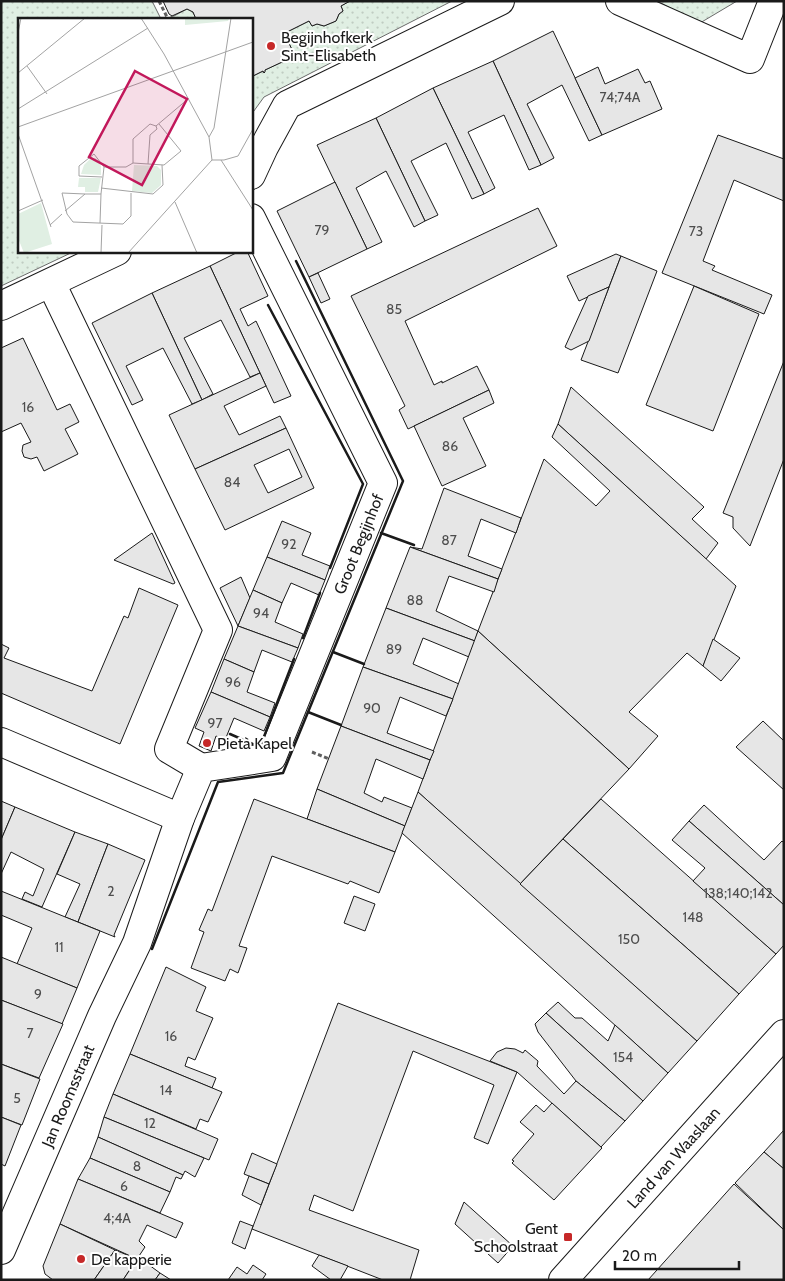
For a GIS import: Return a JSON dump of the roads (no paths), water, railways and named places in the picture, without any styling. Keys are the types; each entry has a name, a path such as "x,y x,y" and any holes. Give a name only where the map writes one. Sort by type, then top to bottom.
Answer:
{"street":[{"path":"252,173 287,105 500,1"},
{"path":"620,1 750,59 773,1"},
{"name":"Groot Begijnhof","path":"200,768 272,757 383,483 252,220"},
{"path":"1,306 115,252"},
{"path":"1,742 180,818 200,768 170,749 218,630 51,283"},
{"name":"Jan Roomsstraat","path":"1,1250 102,1016 137,943 180,818"},
{"name":"Land van Waaslaan","path":"562,1280 784,1034"}],"place":[{"name":"Begijnhofkerk Sint-Elisabeth","path":"271,46"},
{"name":"Pietà Kapel","path":"207,743"},
{"name":"Gent Schoolstraat","path":"568,1237"},
{"name":"De kapperie","path":"81,1259"}]}
